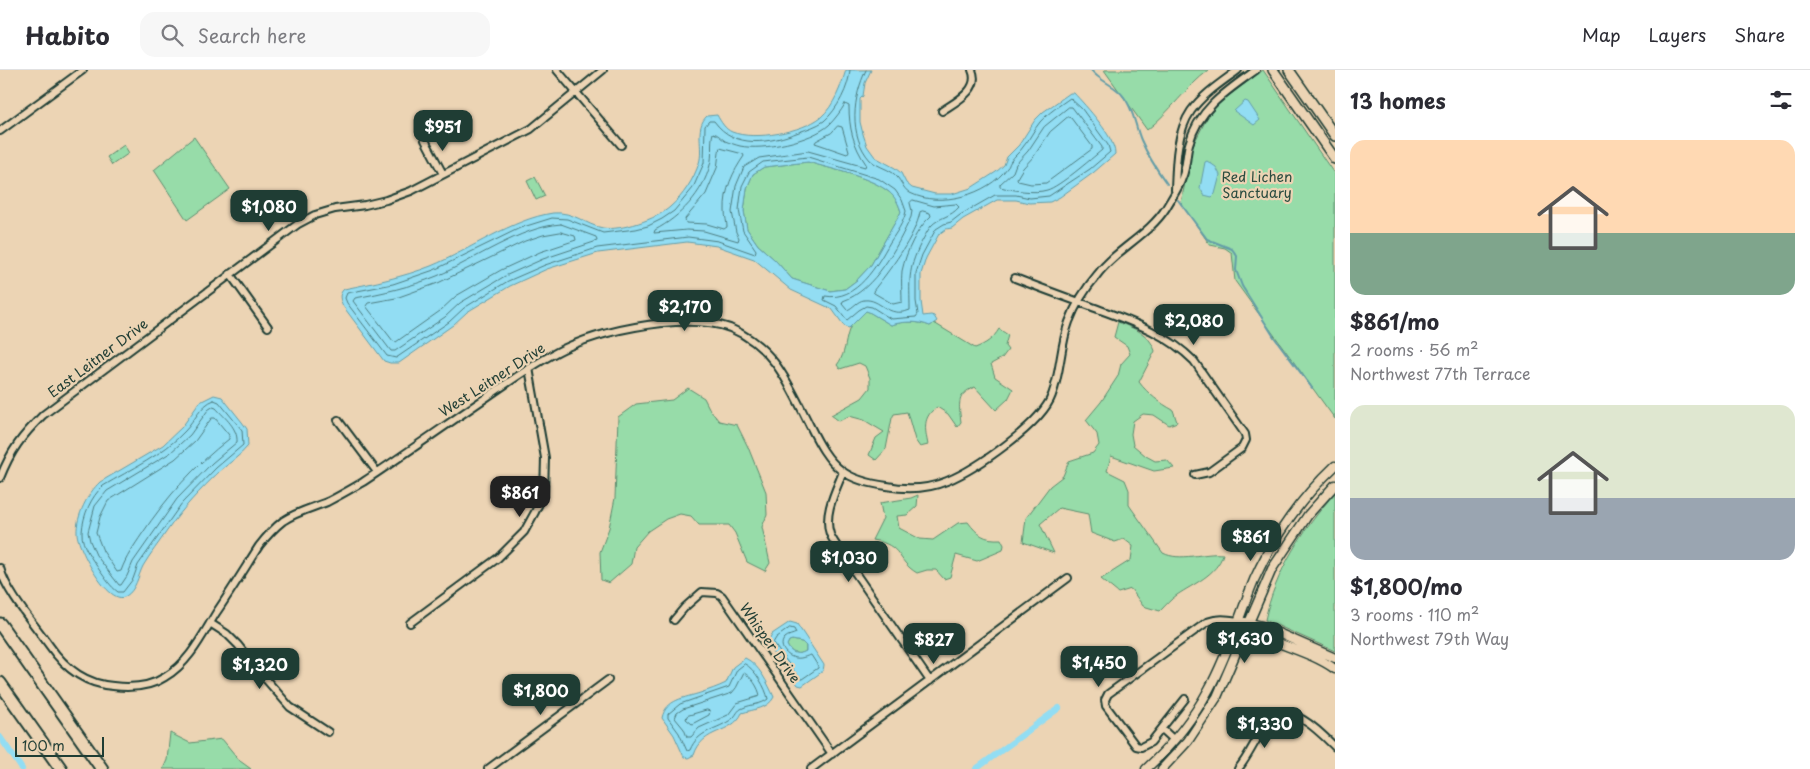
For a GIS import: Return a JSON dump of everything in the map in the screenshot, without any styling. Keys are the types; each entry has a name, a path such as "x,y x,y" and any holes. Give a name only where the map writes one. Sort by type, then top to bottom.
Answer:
{"highway":[{"path":"0,624 102,769"},
{"path":"0,683 61,769"}],"main road":[{"path":"1273,70 1335,159"},
{"path":"1288,70 1335,136"}],"street":[{"path":"0,132 83,70"},
{"path":"557,70 621,145"},
{"name":"East Leitner Drive","path":"0,478 19,440 43,415 298,224 314,215 335,209 365,206 411,191 531,129 603,70"},
{"path":"942,111 966,94 972,86 974,76 972,70"},
{"name":"West Leitner Drive","path":"1175,191 1182,131 1191,111 1209,92 1238,70"},
{"name":"West Leitner Drive","path":"0,568 15,598 57,657 72,671 88,680 107,686 125,687 147,684 164,678 180,665 194,649 259,546 284,520 347,491 528,368 562,350 596,336 636,326 675,322 704,322 725,326 743,334 761,346 773,359 784,376 822,448 843,472 875,484 896,488 920,488 943,482 968,471 1025,430 1042,412 1051,398 1069,321 1079,302 1097,274 1109,261 1154,223 1164,211 1182,178 1192,135 1206,112 1223,93 1256,70"},
{"path":"425,140 443,174"},
{"path":"230,274 268,327"},
{"path":"1015,278 1145,326 1184,351 1194,361 1244,434 1246,440 1242,448 1209,472 1195,475"},
{"path":"410,623 498,558 524,532 544,493 546,458 528,368"},
{"path":"338,420 377,472"},
{"path":"1146,769 1174,740 1210,688 1255,579 1278,535 1298,507 1335,466"},
{"path":"843,472 832,499 828,518 830,533 838,548 930,681"},
{"path":"1162,769 1188,741 1217,697 1265,583 1288,544 1308,515 1335,486"},
{"path":"811,769 1068,578"},
{"name":"Whisper Drive","path":"674,620 702,592 717,592 722,596 832,754"},
{"path":"1185,699 1162,729 1145,746 1141,747 1136,746 1106,706 1105,700 1108,694 1207,622 1224,618 1248,625 1306,652 1335,669"},
{"path":"210,623 238,644 256,668 290,706 328,732"},
{"path":"1248,625 1262,626 1335,658"},
{"path":"488,769 608,680"},
{"path":"1238,769 1270,720 1278,714 1289,713 1301,719 1335,747"},
{"path":"1162,729 1174,740"}],"green space":[{"path":"1104,70 1209,70 1147,130"},
{"name":"Red Lichen Sanctuary","path":"1263,70 1335,175 1335,419 1235,281 1232,253 1225,248 1210,245 1181,203 1192,147 1211,110"},
{"path":"194,137 230,189 187,220 154,170"},
{"path":"124,145 129,153 112,165 107,157"},
{"path":"808,162 872,182 894,196 901,212 871,265 857,280 845,289 830,291 792,279 758,245 747,229 744,211 747,188 753,174 764,167"},
{"path":"535,177 545,196 536,200 527,181"},
{"path":"866,311 891,325 911,322 930,326 934,323 975,348 989,341 999,329 1008,335 1005,346 1008,350 1002,358 991,364 995,377 1013,389 1008,399 996,410 975,387 969,390 960,401 961,422 957,427 948,414 937,407 927,419 928,445 920,447 915,440 907,412 894,414 886,449 876,460 869,455 876,438 884,432 864,420 849,416 839,421 831,415 862,398 870,388 870,378 865,366 859,363 840,369 837,365 844,351 852,323"},
{"path":"1118,322 1141,332 1152,345 1155,351 1139,382 1154,398 1173,410 1177,422 1169,425 1154,415 1143,414 1133,421 1131,434 1133,445 1155,461 1167,460 1174,468 1154,471 1111,456 1107,471 1125,480 1129,490 1129,505 1163,553 1177,557 1223,554 1216,568 1175,597 1160,611 1143,606 1131,589 1118,593 1101,579 1131,560 1133,546 1124,539 1115,542 1091,533 1088,514 1059,508 1040,524 1054,553 1023,542 1026,518 1050,486 1063,476 1069,461 1093,453 1099,445 1097,434 1086,420 1101,402 1118,376 1121,364 1130,354 1127,346 1114,337"},
{"path":"688,388 704,398 710,410 719,421 737,425 748,447 766,492 767,515 762,527 770,563 765,571 747,562 735,533 729,525 699,525 691,516 680,514 666,519 648,531 634,547 631,564 609,583 601,580 600,552 609,528 615,498 618,417 636,404 672,400"},
{"path":"1335,493 1335,651 1265,620 1283,568 1301,536"},
{"path":"918,495 917,506 907,515 897,516 899,528 920,539 933,540 958,523 968,522 982,536 990,539 1001,539 1004,545 1003,550 977,561 956,555 950,577 944,579 936,570 917,573 889,545 872,540 883,518 880,503"},
{"path":"792,640 802,642 806,646 806,651 800,653 792,652 787,645"},
{"path":"170,733 190,743 222,739 240,761 251,769 163,769 167,760"}],"water":[{"path":"846,70 871,70 865,83 863,96 860,99 860,122 867,146 875,157 901,173 906,183 912,188 935,194 952,194 971,188 1004,165 1007,157 1019,145 1035,120 1070,93 1074,93 1099,122 1114,147 1115,154 1093,173 1050,202 1029,203 1016,200 997,200 939,234 926,258 921,274 923,316 934,316 937,321 930,326 911,322 891,325 866,311 849,328 845,327 832,309 791,290 754,259 717,246 687,242 598,253 547,269 510,286 467,312 453,325 399,363 384,361 343,306 340,297 344,289 399,277 431,266 507,228 538,216 553,213 567,214 603,228 619,228 657,216 679,198 688,187 694,175 700,157 701,126 707,116 717,115 727,129 742,135 778,134 791,131 813,122 826,112 836,95","holes":["808,162 872,182 893,196 901,212 871,265 857,280 845,289 830,291 792,279 758,245 747,229 744,211 747,188 753,174 764,167"]},
{"path":"1245,101 1248,102 1260,120 1254,125 1234,111"},
{"path":"1207,161 1216,167 1220,175 1215,194 1212,197 1204,195 1200,188 1205,162"},
{"path":"214,395 222,397 247,429 248,446 220,471 185,507 143,566 132,590 126,596 119,597 111,593 95,574 78,540 78,519 84,505 91,492 100,482 163,445 182,427 200,402"},
{"path":"790,622 797,624 824,665 823,671 802,686 798,685 767,643 772,634","holes":["792,640 802,642 806,646 806,651 800,653 792,652 787,645"]},
{"path":"745,658 759,670 774,697 764,706 742,713 732,725 704,740 698,746 694,755 688,758 684,757 674,735 662,718 664,712 677,700 726,683 733,667"}],"waterway":[{"path":"1091,70 1121,93 1132,113 1144,146 1167,184"},
{"path":"1178,200 1207,239 1232,249 1237,256 1236,270 1242,286 1274,337 1312,388"},
{"path":"976,769 1059,708"},
{"path":"0,737 22,769"}]}
